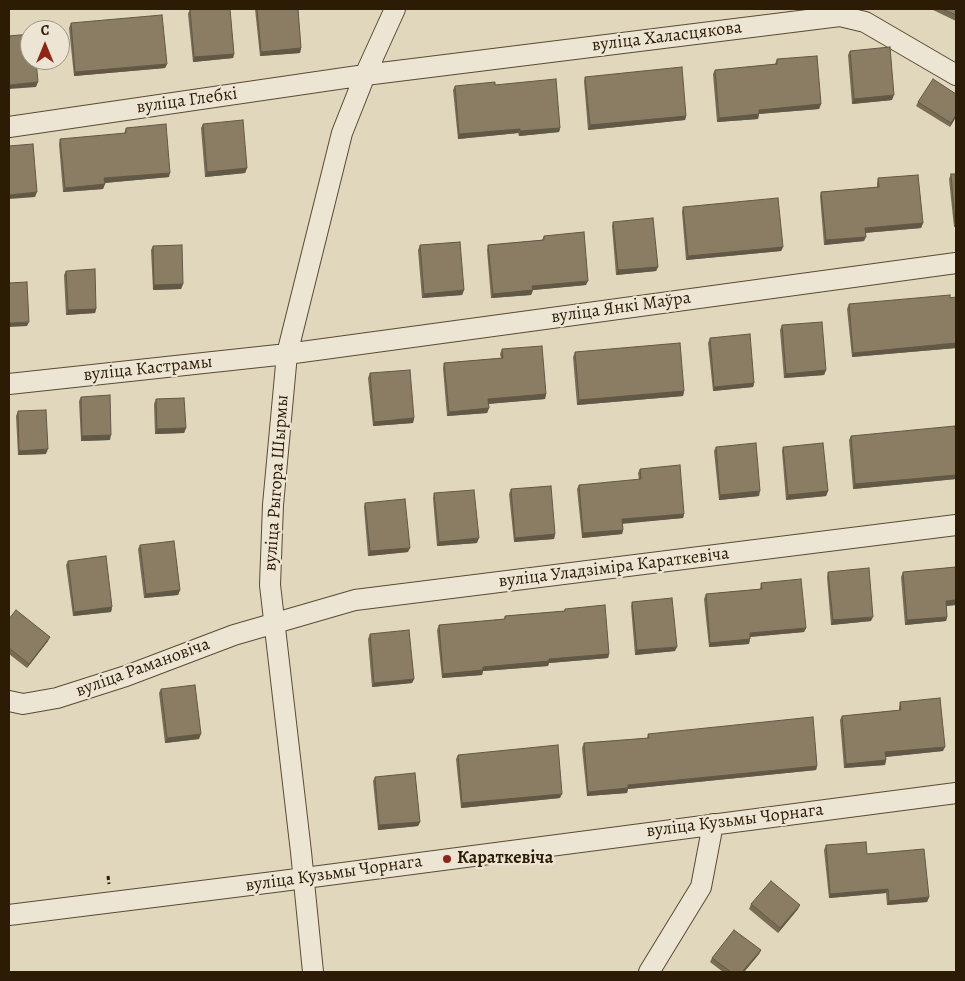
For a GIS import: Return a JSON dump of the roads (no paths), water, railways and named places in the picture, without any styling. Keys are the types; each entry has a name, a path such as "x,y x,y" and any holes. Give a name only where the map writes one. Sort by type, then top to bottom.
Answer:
{"street":[{"name":"вуліца Рыгора Шырмы","path":"313,972 270,585 273,505 286,354 342,133 365,75 395,9"},
{"name":"вуліца Халасцякова","path":"365,75 840,16 865,22 956,75"},
{"name":"вуліца Глебкі","path":"9,127 365,75"},
{"name":"вуліца Янкі Маўра","path":"286,354 956,262"},
{"name":"вуліца Кастрамы","path":"9,384 286,354"},
{"name":"вуліца Уладзіміра Караткевіча","path":"275,623 355,600 956,525"},
{"name":"вуліца Рамановіча","path":"9,701 23,704 57,698 126,676 234,635 275,623"},
{"name":"вуліца Кузьмы Чорнага","path":"9,915 956,793"},
{"path":"649,972 701,887 713,824"}],"place":[{"name":"Караткевіча","path":"447,859"}]}
